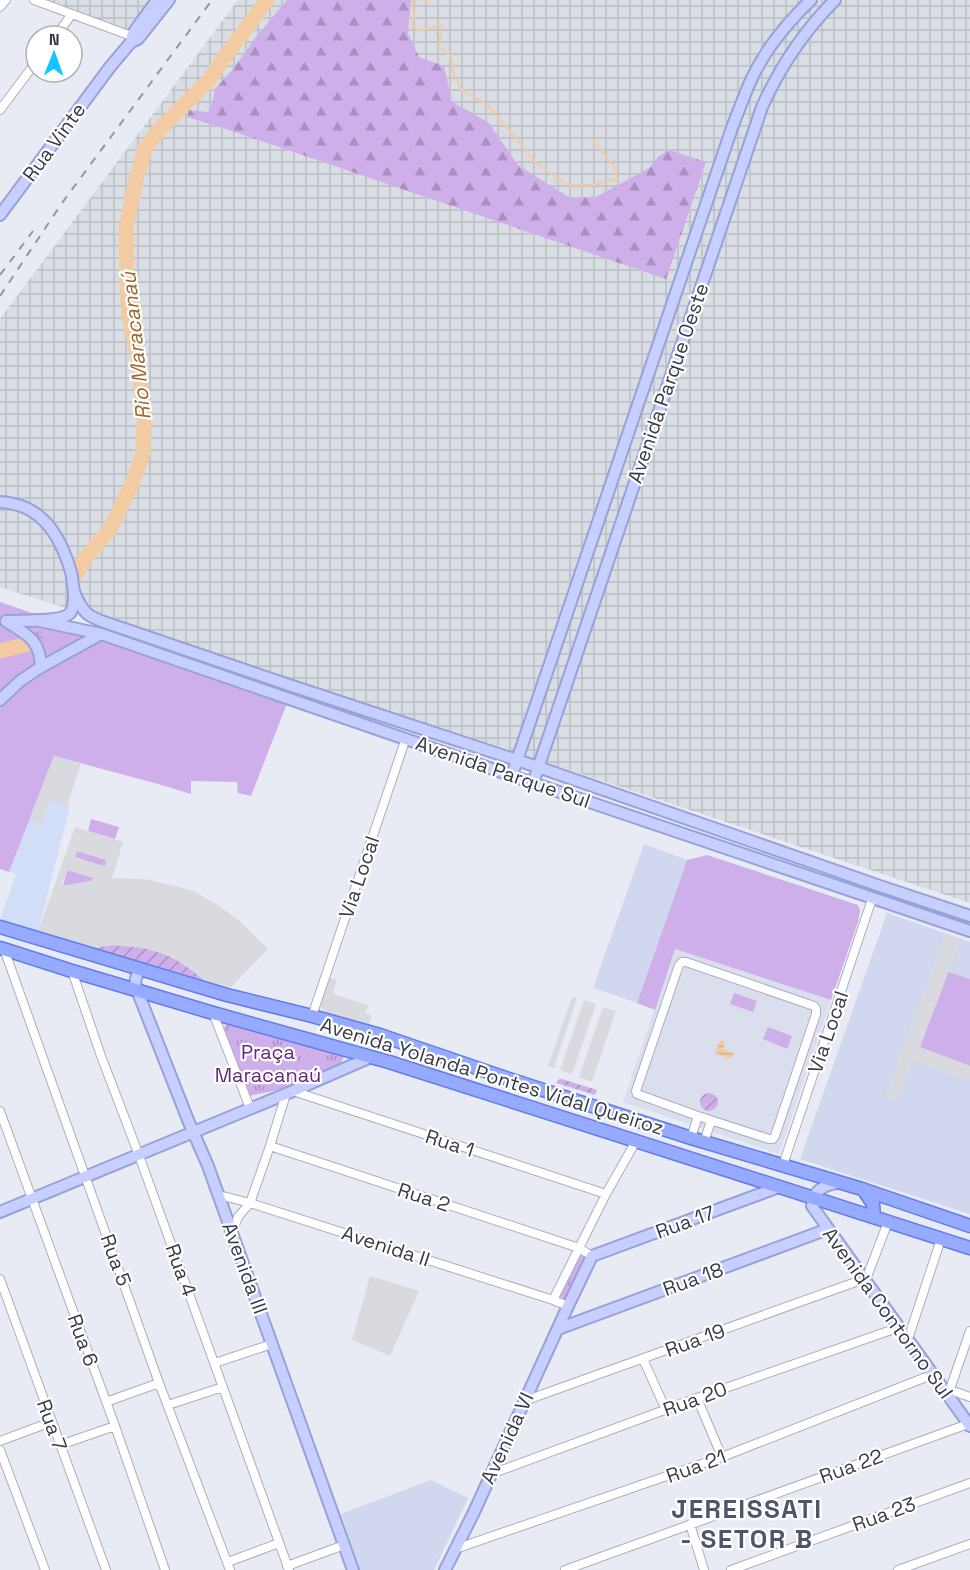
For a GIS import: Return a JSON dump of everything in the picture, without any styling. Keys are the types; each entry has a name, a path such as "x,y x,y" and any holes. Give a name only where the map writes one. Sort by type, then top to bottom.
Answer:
{"main road":[{"name":"Avenida Yolanda Pontes Vidal Queiroz","path":"0,928 227,995 380,1035 691,1138 845,1183 970,1226"},
{"name":"Avenida Yolanda Pontes Vidal Queiroz","path":"2,949 475,1089 970,1248"},
{"path":"475,1089 482,1070"},
{"path":"500,1097 506,1078"},
{"path":"862,1189 873,1204 874,1217"}],"street":[{"path":"0,7 6,0"},
{"path":"34,0 134,39"},
{"path":"134,39 157,0"},
{"path":"134,39 169,0"},
{"name":"Avenida Parque Oeste","path":"512,775 733,126 760,63 780,33 811,0"},
{"name":"Avenida Parque Oeste","path":"532,783 753,131 769,90 787,59 814,21 835,0"},
{"path":"65,24 72,14"},
{"name":"Rua Vinte","path":"0,216 110,67 134,39"},
{"path":"0,110 24,78"},
{"path":"733,126 753,131"},
{"name":"Avenida Parque Sul","path":"0,502 25,507 48,524 62,549 71,574 74,592 73,610 68,615 35,620 3,620"},
{"name":"Avenida Parque Sul","path":"74,592 87,614 101,621 538,767 970,916"},
{"path":"3,620 35,642 40,653 41,667"},
{"name":"Avenida Parque Sul","path":"35,620 101,634 970,931"},
{"path":"0,700 20,681 41,667 101,634"},
{"name":"Via Local","path":"312,1016 406,738"},
{"name":"Via Local","path":"783,1165 872,899"},
{"name":"Rua 5","path":"2,949 159,1383 229,1566"},
{"path":"682,962 814,1006 816,1014 773,1139 698,1116 639,1096 636,1091 679,965 682,962"},
{"path":"137,990 136,977 141,970"},
{"name":"Rua 4","path":"72,971 288,1568"},
{"name":"Avenida III","path":"137,990 219,1195 353,1570"},
{"path":"213,1013 250,1108"},
{"path":"0,1212 371,1057"},
{"path":"232,1233 238,1217 250,1203 290,1092"},
{"name":"Rua 1","path":"290,1092 606,1194"},
{"name":"Rua 6","path":"0,1111 165,1570"},
{"path":"691,1138 698,1116"},
{"path":"704,1142 711,1121"},
{"path":"554,1300 606,1194 636,1141"},
{"name":"Rua 2","path":"270,1146 579,1248 592,1256"},
{"path":"814,1198 817,1191 828,1185 845,1183"},
{"name":"Rua 17","path":"592,1256 779,1187"},
{"name":"Avenida II","path":"219,1195 568,1306"},
{"name":"Avenida Contorno Sul","path":"814,1198 812,1206 949,1393 969,1425"},
{"path":"864,1279 868,1275 888,1222"},
{"name":"Rua 18","path":"558,1329 828,1229"},
{"path":"908,1339 941,1239"},
{"name":"Avenida VI","path":"445,1570 592,1256"},
{"name":"Rua 7","path":"0,1279 106,1570"},
{"name":"Rua 19","path":"524,1401 864,1279"},
{"name":"Rua 20","path":"491,1474 697,1398 900,1328"},
{"path":"970,1332 949,1393 970,1397"},
{"path":"215,1363 272,1344"},
{"path":"643,1359 666,1410"},
{"name":"Rua 21","path":"455,1549 722,1457 934,1374"},
{"path":"106,1402 159,1383"},
{"path":"168,1405 223,1387"},
{"path":"697,1398 722,1457"},
{"path":"0,1441 51,1422"},
{"name":"Rua 22","path":"564,1570 969,1425"},
{"path":"60,1445 115,1426"},
{"path":"0,1450 3,1468 45,1570"},
{"name":"Rua 23","path":"731,1570 970,1483"},
{"path":"690,1524 704,1570"},
{"path":"229,1566 279,1543"},
{"path":"898,1570 970,1544"},
{"path":"288,1568 344,1545"}],"shaded area":[{"path":"47,0 161,0 136,34"},
{"path":"238,0 970,0 970,903 485,742 0,587 0,319"},
{"path":"54,756 81,763 67,805 70,806 38,932 0,920 16,874 9,872"},
{"path":"54,756 81,763 67,805 49,800 42,825 29,821"},
{"path":"75,827 123,842 112,878 145,879 193,891 218,905 242,923 268,949 231,987 204,980 173,957 144,948 112,945 94,948 38,932","holes":["77,851 106,860 105,866 75,858","68,870 94,878 91,881 63,886 62,883"]},
{"path":"644,844 687,860 637,1003 593,988"},
{"path":"887,913 970,942 970,1214 800,1159"},
{"path":"945,933 961,939 920,1047 970,1066 970,1082 913,1061 898,1100 885,1096"},
{"path":"675,949 831,1000 779,1154 623,1102"},
{"path":"330,978 337,980 333,994 368,1005 365,1013 372,1016 369,1025 325,1012 322,1009 320,1006"},
{"path":"572,997 577,998 554,1068 548,1066"},
{"path":"584,1000 596,1004 572,1074 560,1070"},
{"path":"603,1007 616,1011 592,1082 579,1077"},
{"path":"720,1040 725,1042 723,1049 734,1053 731,1059 715,1053"},
{"path":"370,1276 419,1291 390,1356 352,1340"},
{"path":"431,1480 468,1498 434,1570 360,1570 341,1514"}],"green space":[{"path":"287,0 411,0 408,33 419,57 444,66 452,102 488,122 518,165 570,198 596,197 649,168 659,156 669,150 706,162 666,279 187,117 189,110 208,112 215,89"},
{"path":"0,602 44,617 35,630 26,637 0,645"},
{"path":"44,617 56,621 33,649 0,657 0,645 26,637 35,630"},
{"path":"56,621 288,701 251,796 238,793 237,782 191,781 191,794 54,756 9,872 0,869 0,657 33,649"},
{"path":"91,819 119,827 115,839 88,831"},
{"path":"77,851 107,860 105,867 75,857"},
{"path":"707,855 858,905 860,911 858,922 831,1000 675,949 655,1010 637,1003 687,860"},
{"path":"67,870 95,878 91,881 63,886"},
{"path":"112,945 139,947 162,953 183,964 204,980 94,948"},
{"path":"948,972 970,979 970,1066 920,1047"},
{"path":"734,993 757,1001 753,1012 730,1004"},
{"name":"Praça Maracanaú","path":"229,1024 340,1053 344,1056 341,1063 278,1090 249,1096 224,1029 225,1025"},
{"path":"768,1027 792,1036 787,1049 763,1039"},
{"path":"559,1079 597,1090 595,1095 556,1083"},
{"path":"709,1093 715,1096 718,1102 715,1108 709,1111 703,1108 700,1102 703,1096"},
{"path":"581,1254 588,1258 568,1301 557,1296"}],"waterway":[{"name":"Rio Maracanaú","path":"75,576 87,556 110,529 131,486 143,454 144,416 139,363 129,316 126,229 145,149 159,130 210,79 267,0"},
{"path":"412,0 414,16 412,24 417,30 440,24 439,47 451,56 453,73 463,91 488,105 536,163 567,185 593,185 618,179 613,165 590,137"},
{"path":"424,0 425,2 429,0"},
{"name":"Rio Maracanaú","path":"0,651 32,643"}],"railway":[{"path":"0,296 62,203 212,0"},
{"path":"0,275 33,231"}],"district":[{"name":"JEREISSATI - SETOR B","path":"747,1524"}]}
